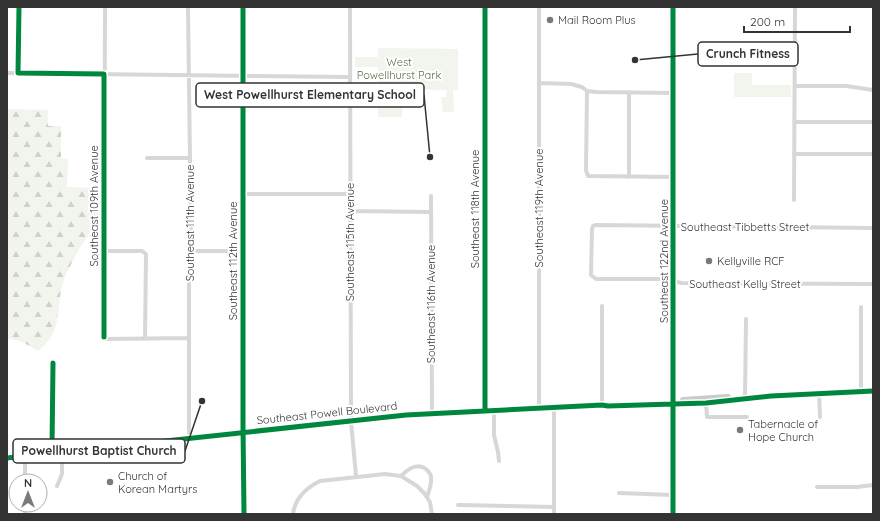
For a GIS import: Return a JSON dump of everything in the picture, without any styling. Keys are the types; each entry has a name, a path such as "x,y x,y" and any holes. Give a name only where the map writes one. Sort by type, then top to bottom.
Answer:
{"main road":[{"name":"Southeast 112th Avenue","path":"243,7 243,432"},
{"name":"Southeast 122nd Avenue","path":"673,7 673,514"},
{"name":"Southeast Powell Boulevard","path":"7,458 432,413 602,405 608,406 740,397 745,398 873,391"},
{"name":"Southeast Powell Boulevard","path":"674,402 706,403 741,400 745,398"}],"street":[{"path":"18,7 18,73"},
{"name":"Southeast 109th Avenue","path":"105,7 103,251 104,337 106,339 145,339"},
{"name":"Southeast 111th Avenue","path":"188,7 190,158 189,438"},
{"name":"Southeast 115th Avenue","path":"350,7 351,421 356,476"},
{"name":"Southeast 118th Avenue","path":"485,7 485,410"},
{"name":"Southeast 119th Avenue","path":"539,7 539,408"},
{"path":"794,200 795,7"},
{"path":"742,52 794,52"},
{"path":"7,73 350,77"},
{"path":"539,83 571,84 582,87 586,91 674,93"},
{"path":"794,86 846,86 873,90"},
{"path":"586,91 586,170 588,176 674,177"},
{"path":"629,92 629,177"},
{"path":"794,122 873,122"},
{"path":"794,154 873,154"},
{"path":"147,158 190,158"},
{"path":"243,194 350,194"},
{"name":"Southeast 116th Avenue","path":"431,196 432,413"},
{"path":"350,211 431,212"},
{"name":"Southeast Tibbetts Street","path":"593,278 591,275 593,226 596,224 873,228"},
{"path":"103,251 145,252 145,339 189,338"},
{"path":"190,251 243,251"},
{"name":"Southeast Kelly Street","path":"593,278 667,280 682,283 873,284"},
{"path":"602,306 602,405"},
{"path":"861,307 861,391"},
{"path":"745,398 746,319"},
{"path":"53,364 53,453"},
{"path":"819,393 820,417"},
{"path":"706,403 706,417 747,417"},
{"path":"554,408 554,514"},
{"path":"494,410 494,435 499,461"},
{"name":"Southeast 112th Avenue","path":"243,432 244,514"},
{"path":"57,486 62,474 62,452"},
{"path":"25,464 25,473"},
{"path":"401,476 412,467 419,466 429,472 431,484 427,497"},
{"path":"293,514 296,503 303,492 324,480 385,474 401,476 417,486 427,497 432,514"},
{"path":"817,487 857,487 873,485"},
{"path":"619,493 673,495"},
{"path":"458,505 554,506"}],"green space":[{"name":"West Powellhurst Park","path":"378,48 458,49 458,90 453,90 454,112 443,112 441,97 446,97 447,90 403,89 402,117 378,117 378,67 355,67 355,57 378,57"},
{"path":"734,73 752,73 752,85 791,85 791,97 734,97"},
{"path":"7,109 48,110 48,126 61,126 61,158 68,159 67,187 100,188 99,222 83,243 72,261 62,286 54,331 48,341 38,351 19,341 7,339"}],"cycle path":[{"path":"19,7 18,73 104,74 104,337"},
{"path":"243,7 244,514"},
{"path":"485,7 485,410"},
{"path":"673,7 673,514"},
{"path":"53,363 53,453"},
{"path":"7,458 406,415 602,405 706,403 771,396 873,391"}],"place":[{"name":"Mail Room Plus","path":"550,20"},
{"name":"Crunch Fitness","path":"635,60"},
{"name":"West Powellhurst Elementary School","path":"430,157"},
{"name":"Kellyville RCF","path":"709,261"},
{"name":"Powellhurst Baptist Church","path":"202,401"},
{"name":"Tabernacle of Hope Church","path":"740,430"},
{"name":"Church of Korean Martyrs","path":"110,482"}]}
